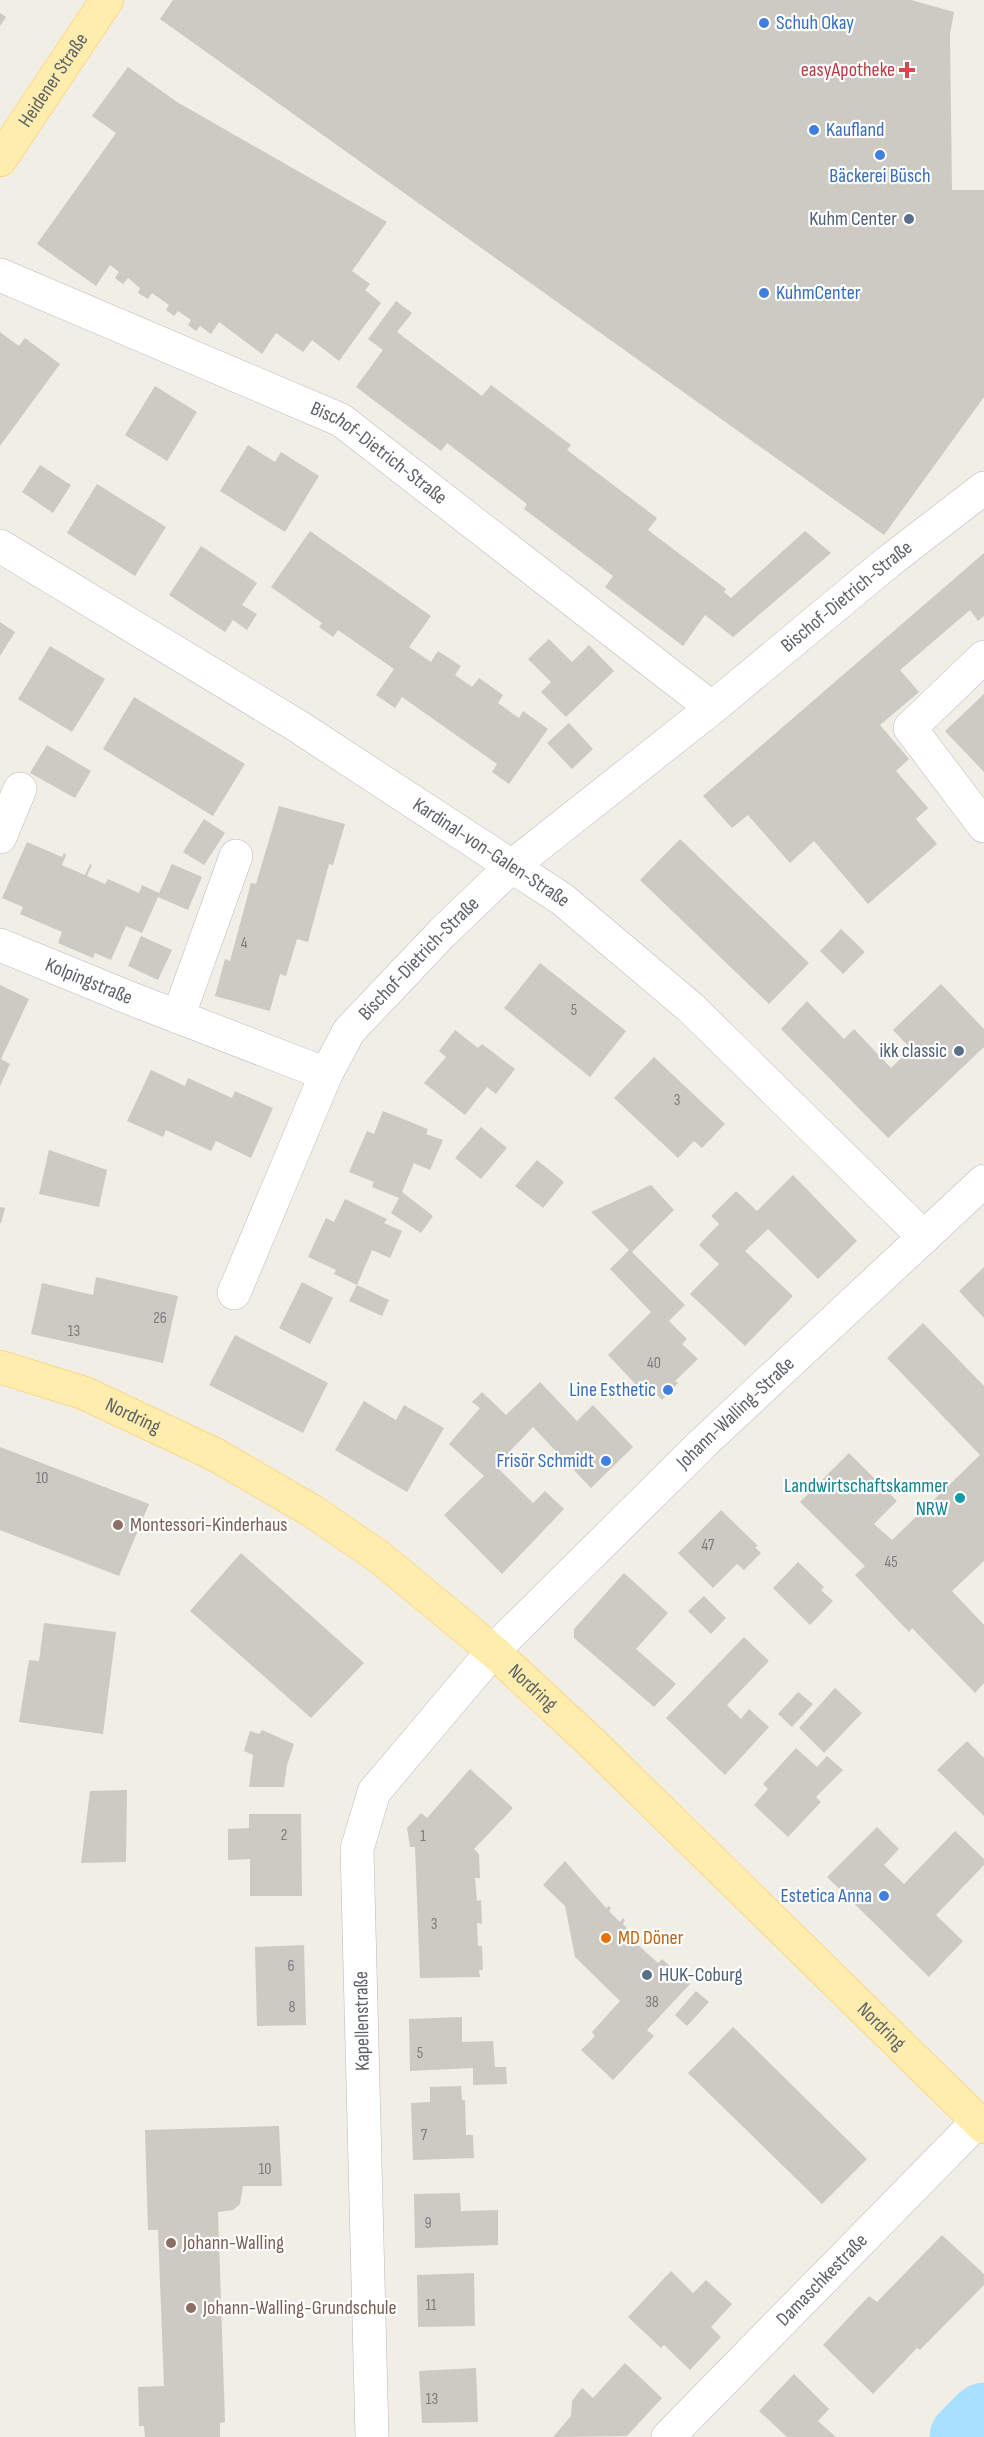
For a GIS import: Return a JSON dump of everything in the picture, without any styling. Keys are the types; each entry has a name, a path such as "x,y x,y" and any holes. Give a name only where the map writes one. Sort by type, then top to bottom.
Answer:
{"main road":[{"name":"Heidener Straße","path":"0,160 107,0"},
{"name":"Nordring","path":"0,1367 84,1393 216,1455 312,1511 378,1556 493,1651 590,1741 981,2124"}],"street":[{"name":"Bischof-Dietrich-Straße","path":"0,275 340,420 712,708"},
{"name":"Bischof-Dietrich-Straße","path":"234,1293 326,1074 349,1030 443,932 512,866 712,708 888,562 984,488"},
{"name":"Kardinal-von-Galen-Straße","path":"0,546 296,725 562,899 690,1007 877,1188 924,1237"},
{"path":"984,657 910,728 984,826"},
{"path":"0,837 20,789"},
{"path":"178,1017 236,856"},
{"name":"Kolpingstraße","path":"0,945 326,1074"},
{"name":"Johann-Walling-Straße","path":"493,1651 702,1444 984,1181"},
{"name":"Kapellenstraße","path":"372,2437 357,1849 374,1792 493,1651"},
{"name":"Damaschkestraße","path":"668,2437 981,2124"}],"building":[{"name":"KuhmCenter","path":"173,0 911,0 954,12 950,34 952,190 984,190 984,397 884,535 160,19"},
{"path":"0,13 6,17 0,26"},
{"path":"128,67 177,102 387,222 352,271 370,284 365,290 381,303 339,361 312,340 303,352 276,333 262,354 219,322 211,334 200,326 196,331 188,325 191,320 178,311 174,316 166,310 169,305 152,293 148,299 138,293 140,288 128,278 123,284 115,278 119,272 110,265 96,286 37,244 116,133 92,116"},
{"path":"396,301 412,313 397,332 482,396 491,385 571,445 567,450 657,518 648,530 726,589 724,592 731,598 805,531 831,553 733,637 705,615 683,646 605,587 613,576 524,509 527,504 447,443 441,451 356,387 383,350 368,339"},
{"path":"0,332 19,346 25,338 60,364 0,446"},
{"path":"155,386 197,412 167,461 125,435"},
{"path":"248,445 275,462 281,452 319,476 285,532 220,491"},
{"path":"40,465 71,485 53,513 22,492"},
{"path":"97,484 166,527 135,576 67,533"},
{"path":"310,531 431,616 409,647 431,662 438,651 461,666 455,675 472,687 479,678 503,695 498,703 519,718 523,711 548,729 509,784 492,772 497,764 402,697 395,708 376,695 394,669 338,630 333,637 319,627 322,623 271,587"},
{"path":"201,546 257,583 242,605 257,614 247,630 233,620 225,632 169,595"},
{"path":"984,553 984,616 978,621 970,610 900,670 919,692 880,725 909,759 896,771 928,808 916,819 937,844 868,904 814,841 790,863 748,815 732,828 703,796"},
{"path":"0,622 15,632 0,656"},
{"path":"549,639 572,662 589,645 614,671 566,717 541,692 551,682 528,659"},
{"path":"50,646 105,679 72,732 18,699"},
{"path":"984,694 984,772 945,731"},
{"path":"134,697 245,764 213,816 103,749"},
{"path":"569,723 593,749 572,769 547,743"},
{"path":"47,745 91,771 75,798 30,773"},
{"path":"279,806 345,824 333,865 329,864 308,942 297,939 286,976 280,974 270,1011 215,996 225,959 230,961 251,883 256,884"},
{"path":"204,819 225,833 204,865 183,852"},
{"path":"680,839 809,963 769,1004 640,880"},
{"path":"27,842 62,857 64,853 66,855 62,865 85,875 90,864 92,865 87,876 105,884 108,879 139,893 142,885 159,893 172,864 202,877 188,910 158,897 142,933 126,926 111,960 95,953 93,958 58,943 62,932 20,914 23,907 2,898"},
{"path":"841,929 865,952 843,974 820,951"},
{"path":"141,936 172,950 158,980 128,966"},
{"path":"540,963 626,1031 590,1077 504,1008"},
{"path":"941,984 984,1029 984,1047 888,1138 781,1029 807,1001 844,1039 854,1029 891,1068 911,1049 893,1030"},
{"path":"0,985 29,999 1,1059 10,1064 0,1086"},
{"path":"455,1030 478,1048 482,1044 515,1069 496,1094 487,1087 465,1115 424,1083 446,1057 439,1051"},
{"path":"654,1057 725,1124 702,1148 694,1141 678,1158 614,1098"},
{"path":"151,1070 185,1086 188,1078 232,1098 235,1091 273,1108 251,1158 216,1141 211,1151 166,1130 163,1137 127,1121"},
{"path":"383,1111 428,1129 426,1134 443,1140 430,1170 414,1163 402,1192 433,1216 421,1233 391,1213 399,1198 372,1187 374,1182 349,1172 367,1131 374,1134"},
{"path":"481,1127 507,1148 481,1179 455,1158"},
{"path":"49,1150 107,1170 99,1207 39,1194"},
{"path":"537,1160 564,1182 543,1208 515,1186"},
{"path":"793,1175 857,1241 818,1279 768,1229 745,1251 793,1296 745,1346 690,1294 719,1264 699,1245 719,1224 711,1216 736,1191 757,1211"},
{"path":"651,1185 674,1210 632,1252 685,1305 669,1321 687,1339 682,1344 698,1359 675,1381 678,1383 662,1400 646,1383 640,1389 608,1355 651,1312 610,1269 629,1250 591,1212"},
{"path":"345,1199 387,1219 384,1223 402,1231 390,1258 372,1250 357,1285 334,1274 336,1270 308,1257 326,1218 334,1222"},
{"path":"0,1207 5,1208 1,1223 0,1223"},
{"path":"984,1267 984,1318 959,1291"},
{"path":"96,1277 178,1296 163,1363 31,1334 42,1283 93,1295"},
{"path":"302,1282 333,1298 310,1344 279,1328"},
{"path":"357,1285 389,1300 382,1316 349,1301"},
{"name":"Landwirtschaftskammer NRW","path":"923,1323 984,1386 984,1561 952,1591 984,1625 984,1683 975,1693 912,1628 909,1632 855,1575 865,1566 800,1502 849,1453 897,1501 874,1524 892,1540 980,1455 887,1358"},
{"path":"235,1335 328,1383 303,1433 209,1385"},
{"path":"540,1382 577,1421 593,1405 633,1447 591,1488 533,1427 496,1466 533,1503 545,1491 564,1509 502,1574 444,1515 484,1476 449,1444 480,1408 472,1402 482,1392 506,1415"},
{"path":"364,1401 396,1420 404,1405 444,1428 407,1492 335,1450"},
{"path":"0,1447 149,1504 119,1576 0,1530"},
{"path":"721,1510 758,1546 755,1547 761,1553 744,1570 737,1564 713,1588 678,1553"},
{"path":"241,1553 364,1663 311,1718 190,1611"},
{"path":"798,1562 824,1587 821,1590 833,1601 810,1625 773,1588"},
{"path":"624,1573 668,1613 636,1649 676,1684 654,1707 574,1638 574,1629"},
{"path":"704,1596 726,1618 711,1634 688,1611"},
{"path":"44,1623 116,1632 103,1734 19,1722 29,1660 39,1661"},
{"path":"744,1637 769,1661 727,1705 741,1719 749,1709 769,1727 725,1775 666,1718"},
{"path":"835,1688 862,1713 824,1753 799,1728"},
{"path":"798,1692 813,1704 792,1727 778,1714"},
{"path":"262,1730 294,1744 287,1765 284,1787 249,1787 253,1755 244,1751 250,1731 259,1734"},
{"path":"967,1741 984,1758 984,1816 937,1770"},
{"path":"796,1748 817,1767 827,1756 843,1770 816,1797 821,1802 788,1837 754,1805 768,1789 763,1784"},
{"path":"470,1769 513,1808 474,1849 479,1854 480,1878 475,1878 477,1901 481,1900 482,1924 477,1923 478,1946 482,1946 483,1970 479,1970 480,1977 420,1978 415,1847 410,1847 407,1828 421,1813 427,1818"},
{"path":"127,1790 126,1862 81,1863 90,1791"},
{"path":"249,1814 301,1814 302,1896 250,1896 250,1859 228,1860 228,1829 249,1828"},
{"path":"877,1827 899,1849 884,1865 904,1884 955,1831 984,1859 984,1865 936,1915 963,1941 929,1977 827,1877"},
{"path":"565,1861 606,1908 609,1906 611,1908 609,1911 620,1922 623,1918 625,1920 623,1924 637,1939 642,1940 637,1944 658,1963 662,1959 690,1984 647,2030 654,2036 613,2080 581,2050 595,2036 592,2032 620,2001 575,1957 565,1906 543,1885"},
{"path":"304,1945 306,2025 257,2026 255,1947"},
{"path":"696,1991 709,2002 687,2026 675,2015"},
{"path":"462,2017 462,2042 493,2041 495,2067 506,2067 507,2084 473,2085 473,2068 410,2071 409,2019"},
{"path":"733,2027 867,2159 822,2204 688,2073"},
{"path":"461,2086 462,2100 465,2100 466,2135 473,2135 474,2158 413,2160 411,2103 430,2102 430,2087"},
{"name":"Johann-Walling-Grundschule","path":"279,2126 282,2186 243,2186 240,2204 233,2210 218,2212 225,2422 220,2423 220,2437 145,2437 144,2426 139,2426 138,2387 164,2386 158,2230 148,2230 145,2130"},
{"path":"460,2193 461,2211 498,2210 498,2245 415,2248 414,2194"},
{"path":"942,2235 984,2274 984,2285 920,2350 917,2348 873,2394 823,2345 869,2296 877,2302"},
{"path":"671,2271 693,2293 706,2280 732,2304 711,2327 721,2337 690,2370 664,2345 661,2348 628,2317"},
{"path":"474,2273 475,2326 418,2327 417,2275"},
{"path":"625,2363 662,2398 627,2436 553,2437 571,2416 572,2401 582,2388 593,2398"},
{"path":"476,2368 478,2422 422,2423 419,2371"},
{"path":"794,2374 829,2409 818,2421 836,2437 787,2437 759,2411"}],"waterway":[{"path":"964,2437 984,2417"}],"place":[{"name":"Schuh Okay","path":"764,23"},
{"name":"easyApotheke","path":"907,70"},
{"name":"Kaufland","path":"814,130"},
{"name":"Bäckerei Büsch","path":"880,155"},
{"name":"Kuhm Center","path":"909,219"},
{"name":"KuhmCenter","path":"764,293"},
{"name":"ikk classic","path":"959,1051"},
{"name":"Line Esthetic","path":"668,1390"},
{"name":"Frisör Schmidt","path":"606,1461"},
{"name":"Landwirtschaftskammer NRW","path":"960,1498"},
{"name":"Montessori-Kinderhaus","path":"118,1525"},
{"name":"Estetica Anna","path":"884,1896"},
{"name":"MD Döner","path":"606,1938"},
{"name":"HUK-Coburg","path":"647,1975"},
{"name":"Johann-Walling","path":"171,2243"},
{"name":"Johann-Walling-Grundschule","path":"191,2308"}]}
